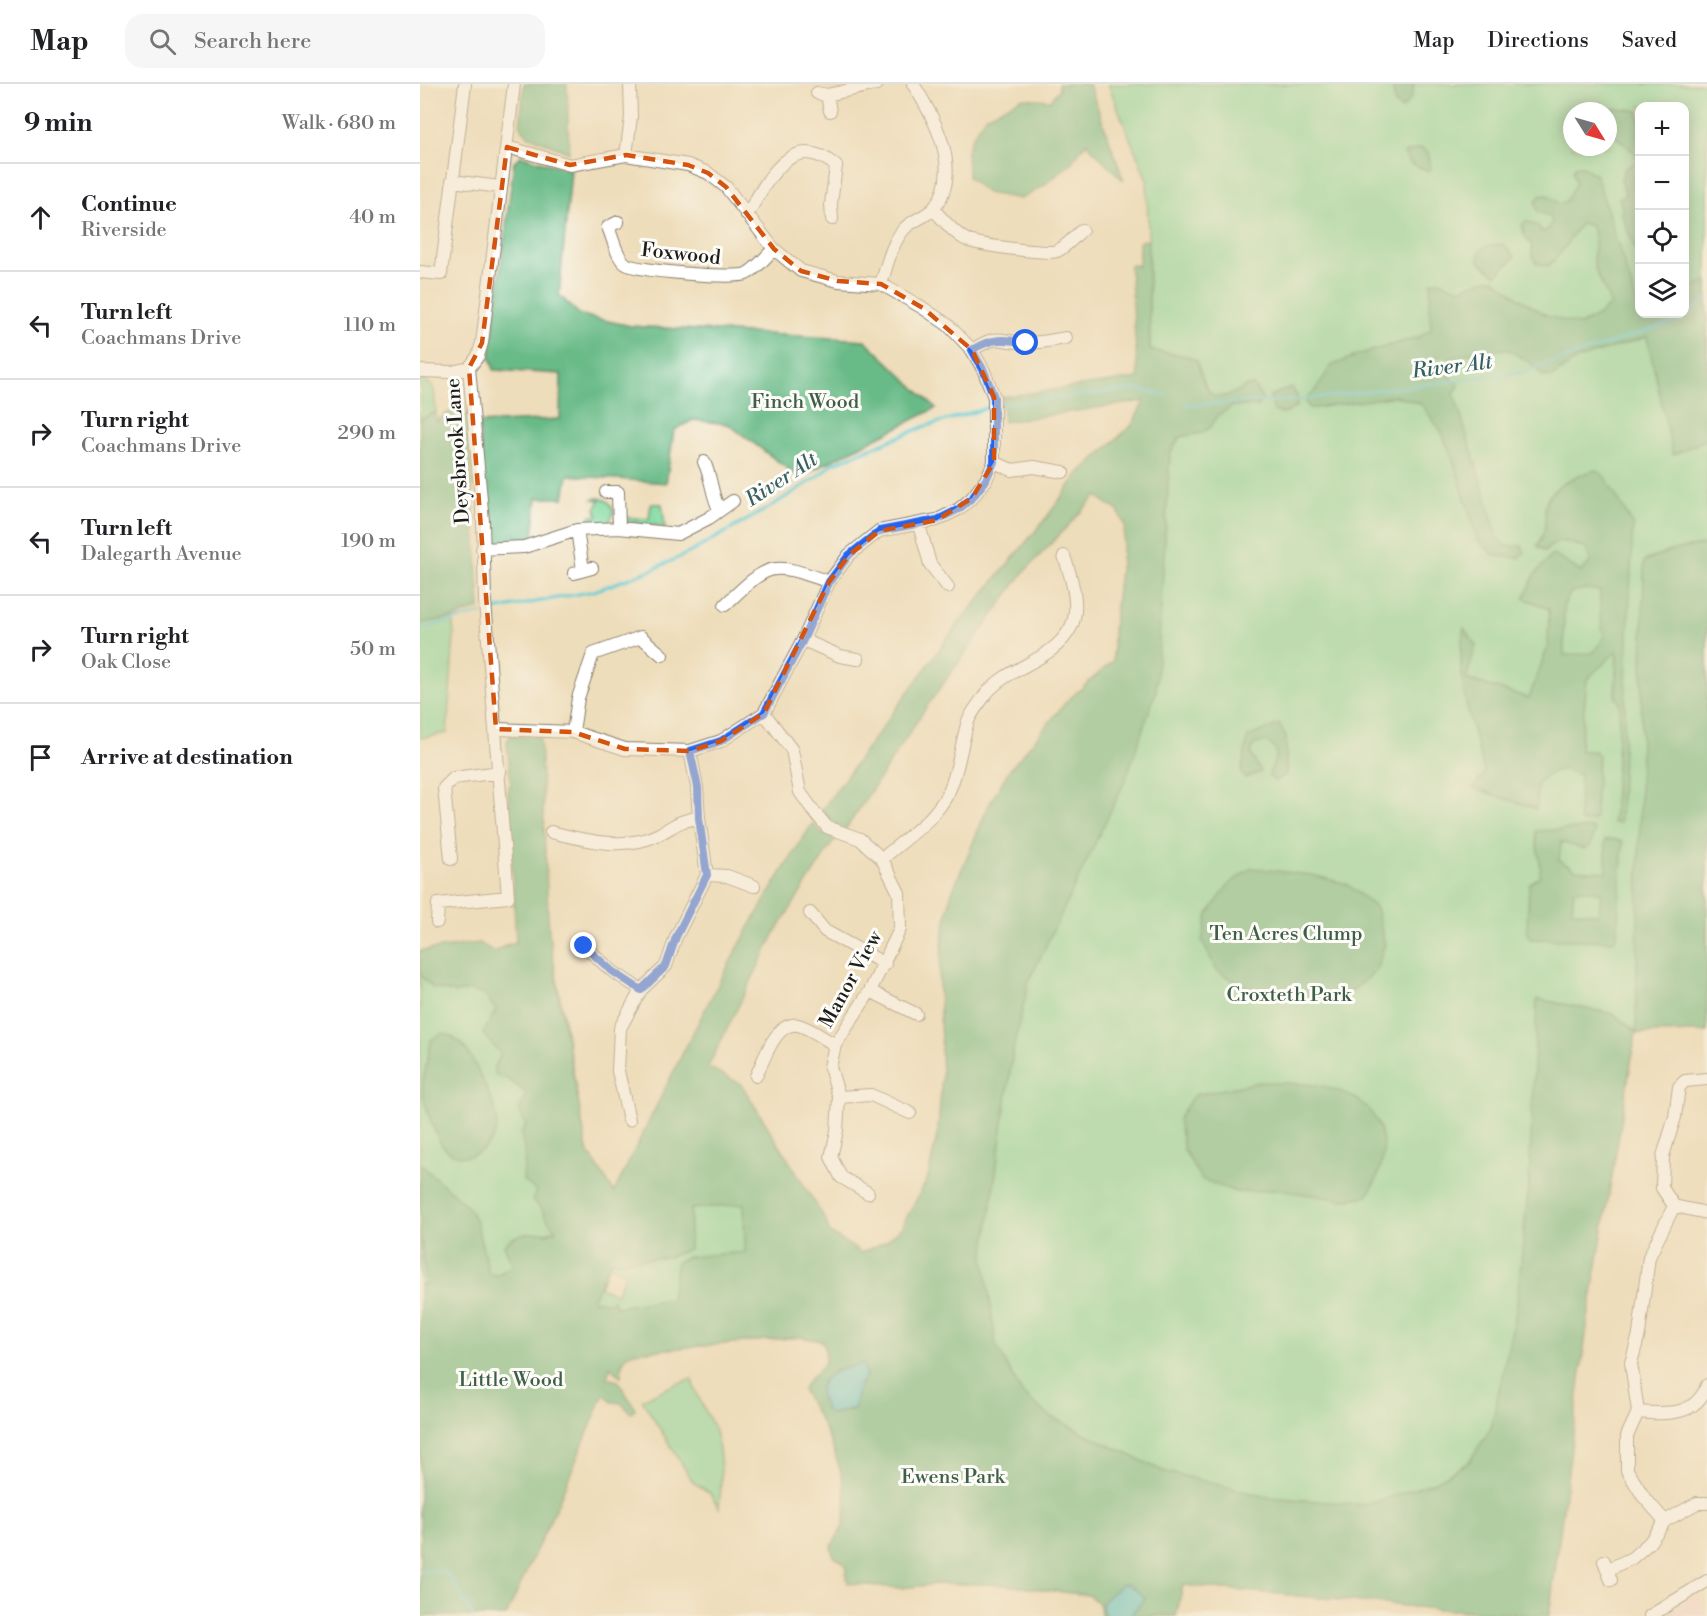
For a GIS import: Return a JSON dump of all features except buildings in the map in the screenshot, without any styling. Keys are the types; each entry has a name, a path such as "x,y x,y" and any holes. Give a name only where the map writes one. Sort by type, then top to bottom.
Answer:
{"street":[{"path":"420,272 441,274 465,84"},
{"name":"Deysbrook Lane","path":"437,922 438,904 508,897 501,778 485,601 483,521 469,368 478,356 482,343 514,84"},
{"path":"626,155 632,117 630,84"},
{"path":"830,111 822,94 877,84"},
{"path":"881,284 892,250 905,229 933,209 941,196 946,179 942,143 932,114 913,84"},
{"path":"496,729 573,732 625,749 690,751 721,741 764,713 803,640 829,582 849,555 879,531 919,525 937,520 959,509 972,498 986,480 994,462 994,407 984,371 972,350 948,326 923,308 881,284 838,281 801,271 774,249 726,187 708,173 688,165 626,155 570,165 507,147"},
{"path":"747,215 769,177 784,159 807,153 826,158 836,166 832,219"},
{"path":"452,181 500,187"},
{"path":"933,209 965,240 983,246 1010,246 1039,254 1057,252 1082,230"},
{"name":"Foxwood","path":"618,222 608,227 621,259 635,269 732,277 747,273 774,249"},
{"path":"972,350 987,340 1005,338 1026,343 1066,338"},
{"path":"420,371 452,372 469,368"},
{"path":"994,462 1012,470 1034,467 1063,472"},
{"path":"704,463 712,476 714,499 719,509"},
{"path":"606,492 618,492 619,528"},
{"path":"482,549 524,547 577,530 619,528 678,534 709,518 733,501"},
{"path":"919,525 930,564 948,587"},
{"path":"577,530 583,570"},
{"path":"882,859 926,823 949,792 969,718 988,692 1012,671 1033,663 1056,645 1071,626 1075,591 1064,556"},
{"path":"725,605 768,569 786,566 829,582"},
{"path":"573,732 578,698 593,654 641,637 662,655"},
{"path":"803,640 840,656 858,659"},
{"name":"Manor View","path":"764,713 792,750 800,792 819,818 827,827 860,839 882,859 899,893 900,929 885,964 836,1045 830,1067 839,1097 837,1131 831,1157 841,1177 868,1193"},
{"path":"629,1120 618,1071 620,1028 641,990 666,966 676,937 707,875 699,818 698,787 690,751"},
{"path":"451,858 444,788 454,778 501,778"},
{"path":"551,832 628,844 657,835 679,820 699,818"},
{"path":"707,875 727,876 754,886"},
{"path":"810,913 825,931 885,964"},
{"path":"584,946 612,971 641,990"},
{"path":"870,991 916,1014"},
{"path":"756,1076 777,1035 788,1026 798,1025 836,1045"},
{"path":"1707,1079 1685,1081 1679,1087 1675,1117 1663,1156 1662,1178 1662,1188 1674,1206 1707,1213"},
{"path":"839,1097 871,1095 910,1113"},
{"path":"1665,1521 1644,1496 1627,1470 1627,1436 1638,1412 1631,1363 1639,1334 1649,1257 1674,1206"},
{"path":"1638,1412 1663,1414 1690,1409 1700,1400 1707,1385"},
{"path":"1608,1570 1632,1558 1649,1543 1665,1521 1696,1503 1707,1503"},
{"path":"1650,1616 1707,1581"}],"highlighted area":[{"path":"507,147 570,165 626,155 688,165 708,173 726,187 774,249 801,271 838,281 881,284 923,308 972,350 994,397 994,462 972,498 937,520 879,531 849,555 829,582 764,713 721,741 690,751 625,749 573,732 496,729 469,368 482,343"}],"shaded area":[{"path":"1698,1594 1707,1616 1663,1616 1682,1603"}],"green space":[{"path":"524,84 567,84 569,153 527,135 520,126"},
{"path":"1058,84 1089,84 1124,181 1086,143 1070,164 1042,187 1021,199 987,193 968,177 967,151 972,137 986,116 1022,98 1051,100 1059,89"},
{"name":"Croxteth Park","path":"1108,84 1707,84 1707,1032 1636,1033 1588,1318 1549,1616 1437,1609 1183,1585 1176,1616 1101,1616 1100,1605 1089,1595 996,1584 937,1584 900,1588 848,1583 845,1564 834,1556 831,1548 844,1522 846,1506 841,1471 820,1420 803,1391 805,1385 825,1363 825,1347 822,1341 801,1337 635,1352 627,1356 623,1362 621,1377 591,1300 610,1262 669,1257 689,1249 691,1209 741,1084 825,1219 830,1233 861,1253 887,1241 901,1228 928,1178 938,1131 942,1077 939,980 943,936 951,895 988,807 1008,772 1067,701 1113,661 1113,632 1125,526 1118,511 1096,496 1023,573 927,706 845,830 829,819 822,810 955,628 1047,517 1079,473 1132,425 1151,390 1147,180","holes":["609,1265 626,1273 616,1294 600,1287"]},
{"path":"1392,84 1414,84 1412,97 1402,109 1395,103"},
{"path":"1617,108 1635,110 1635,153 1617,138"},
{"path":"1421,148 1428,152 1431,168 1428,171 1411,164 1404,153"},
{"name":"Finch Wood","path":"521,156 571,170 559,295 580,315 631,326 865,340 936,408 799,477 728,424 693,420 674,430 666,483 568,475 564,498 537,498 533,537 494,544 487,539 479,423 560,419 561,374 494,370 490,356 514,162"},
{"path":"1635,163 1635,249 1621,212 1623,211 1619,198 1626,195 1621,179 1625,168"},
{"path":"1575,166 1582,166 1596,175 1635,298 1635,318 1689,318 1689,289 1707,280 1707,439 1673,455 1647,337 1577,359 1552,377 1543,376 1531,363 1507,349 1469,353 1452,358 1436,356 1434,360 1459,386 1454,393 1498,538 1505,546 1522,546 1525,552 1518,558 1495,556 1478,540 1453,460 1441,431 1421,404 1396,396 1315,408 1309,408 1306,402 1331,366 1360,354 1419,337 1431,329 1431,282 1439,281 1460,289 1485,279 1495,279 1520,299 1548,316 1580,325 1599,315 1610,305 1594,264 1594,236 1591,226 1582,223 1548,266 1536,263 1532,254 1532,245 1525,237 1522,225 1526,221 1538,226 1542,232 1548,230 1552,222 1550,216 1538,212 1535,202 1540,196 1547,195 1560,204 1566,201 1576,183 1573,172"},
{"name":"Ewens Park","path":"1143,240 1148,241 1150,350 1187,356 1196,360 1205,384 1212,394 1226,396 1253,385 1262,398 1258,406 1233,406 1217,416 1211,427 1202,433 1180,437 1170,453 1156,691 1125,781 1029,981 1014,1045 984,1257 996,1345 1022,1393 1051,1417 1163,1471 1268,1497 1366,1505 1434,1482 1469,1462 1491,1428 1516,1311 1529,1183 1537,999 1614,1014 1636,1032 1644,561 1673,550 1707,544 1707,1032 1636,1033 1588,1318 1549,1616 1437,1609 1183,1585 1176,1616 1101,1616 1100,1605 1089,1595 996,1584 937,1584 900,1588 848,1583 845,1564 834,1556 831,1548 844,1522 846,1506 841,1471 820,1420 803,1391 805,1385 825,1363 825,1347 822,1341 801,1337 635,1352 627,1356 623,1362 621,1377 610,1367 607,1378 618,1381 635,1408 634,1411 631,1413 621,1403 612,1402 604,1394 559,1501 506,1616 420,1616 420,1285 426,1284 420,1229 420,1164 468,1207 476,1221 489,1274 497,1275 513,1266 504,1245 512,1238 527,1233 544,1232 546,1234 556,1230 533,1200 536,1191 523,1180 525,1154 521,1133 526,1126 519,1109 527,1094 509,1080 496,1075 494,1068 501,1054 483,1034 496,1010 486,996 470,990 456,993 433,988 420,975 420,951 479,943 495,952 516,942 508,787 511,785 507,742 510,736 540,737 549,934 587,1150 614,1192 732,958 785,867 813,823 819,831 835,839 775,933 708,1067 741,1084 825,1219 830,1233 861,1253 887,1241 901,1228 928,1178 938,1131 942,1077 939,980 943,936 951,895 988,807 1008,772 1067,701 1113,661 1113,632 1125,526 1118,511 1096,496 1023,573 927,706 845,830 835,824 822,810 955,628 1047,517 1079,473 1132,425 1144,401 1004,422 1002,397 1138,378 1130,265 1139,265 1139,243","holes":["744,1204 745,1252 687,1257 677,1262 671,1299 616,1307 613,1300 608,1302 592,1300 610,1262 669,1257 689,1249 691,1209","863,1364 866,1376 858,1388 852,1410 830,1414 833,1372"]},
{"path":"1503,244 1515,257 1496,275 1479,261 1479,252 1486,246"},
{"path":"420,380 426,380 434,389 454,636 447,733 420,738"},
{"path":"1292,387 1297,396 1297,406 1286,413 1274,411 1270,396"},
{"path":"457,411 468,416 480,608 453,618 423,623 420,622 420,419 436,412 437,422 447,413"},
{"path":"1596,470 1605,477 1633,525 1620,823 1613,823 1620,703 1615,696 1617,651 1587,679 1580,751 1595,751 1598,756 1595,818 1592,821 1581,822 1579,819 1580,775 1573,772 1558,770 1538,782 1536,809 1473,788 1485,774 1466,702 1461,665 1464,628 1476,646 1466,679 1529,698 1548,646 1549,609 1524,598 1535,574 1553,554 1581,572 1591,561 1587,549 1570,543 1556,543 1545,551 1537,546 1545,524 1547,501 1551,494 1564,483","holes":["1586,589 1600,591 1600,615 1604,638 1593,653 1564,655 1564,604 1571,592"]},
{"path":"599,498 607,501 612,508 612,516 607,523 589,522 590,516 598,516 596,508 600,500 592,499"},
{"path":"651,504 662,504 665,527 622,521 621,517 649,519"},
{"path":"1279,724 1286,737 1286,775 1275,781 1269,777 1276,754 1266,741 1253,745 1251,754 1261,772 1245,778 1241,773 1248,737"},
{"path":"1592,828 1595,831 1590,846 1584,849 1561,842 1559,860 1576,870 1607,872 1605,840 1614,839 1623,842 1617,936 1613,941 1530,939 1527,932 1529,884 1540,876 1536,831","holes":["1574,889 1601,892 1599,914 1572,911"]},
{"name":"Ten Acres Clump","path":"1251,868 1312,875 1347,884 1376,908 1385,944 1376,971 1351,992 1315,997 1256,993 1217,971 1202,941 1208,914 1229,884"},
{"path":"549,934 587,1150 614,1192 562,1228 504,1245 513,1266 497,1275 420,1285 420,951 479,943 495,952 508,944"},
{"path":"442,1033 456,1039 470,1055 497,1116 495,1132 491,1140 485,1148 468,1156 459,1156 442,1145 424,1099 423,1081 431,1040"},
{"path":"1260,1082 1322,1086 1349,1095 1364,1105 1374,1117 1381,1131 1383,1146 1382,1162 1367,1196 1343,1200 1279,1190 1236,1192 1201,1179 1184,1150 1178,1119 1194,1095"},
{"path":"692,1379 696,1393 712,1425 719,1450 721,1490 719,1508 710,1493 693,1482 642,1400 673,1385"}],"water":[{"path":"863,1364 866,1376 858,1388 855,1408 830,1414 825,1409 821,1398 822,1383 833,1373"},
{"path":"1122,1584 1128,1584 1145,1598 1130,1616 1104,1616 1102,1602"}],"waterway":[{"name":"River Alt","path":"1185,405 1300,400 1524,372 1682,319 1707,299"},
{"name":"River Alt","path":"998,405 1137,389 1166,395"},
{"name":"River Alt","path":"488,611 594,591 649,571 691,552 770,507 817,477 832,464 923,427 991,407"},
{"name":"River Alt","path":"420,626 425,628 482,613"},
{"path":"420,1571 442,1571 451,1578 473,1616"}],"route":[{"path":"584,946 612,971 641,990 666,966 676,937 707,875 699,818 698,787 690,751 721,741 764,713 803,640 829,582 849,555 879,531 937,520 959,509 972,498 986,480 994,462 994,397 984,371 972,350 987,340 1005,338 1026,343"}],"park label":[{"name":"Little Wood","path":"511,1379"}]}
